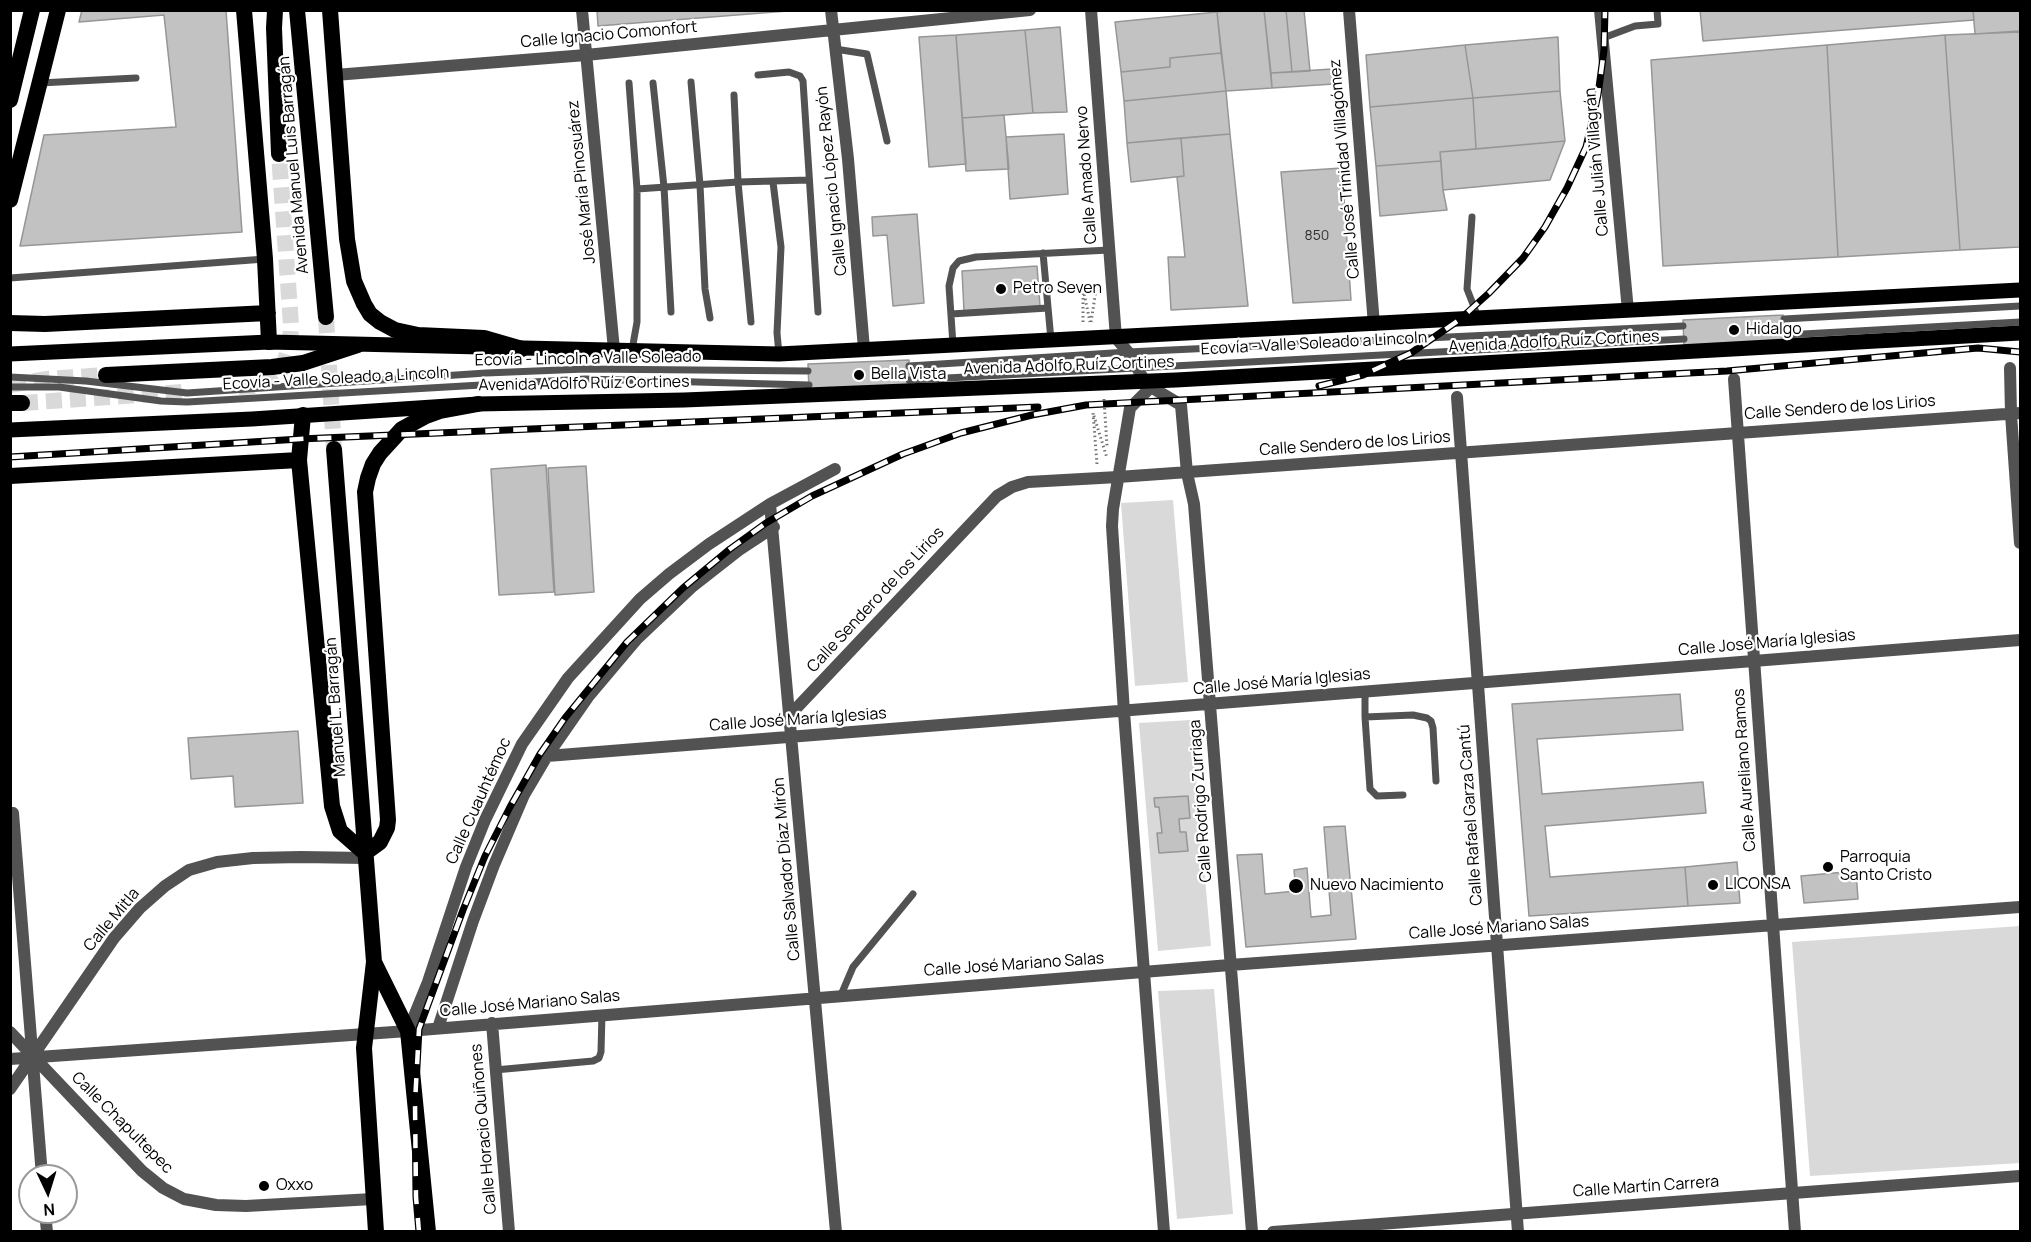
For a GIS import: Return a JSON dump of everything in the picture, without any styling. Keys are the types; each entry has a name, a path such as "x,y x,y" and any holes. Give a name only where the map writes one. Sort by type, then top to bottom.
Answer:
{"highway":[{"path":"10,100 32,10"},
{"path":"10,200 58,10"},
{"path":"244,10 265,259 269,342"},
{"path":"275,10 279,154"},
{"name":"Avenida Manuel Luis Barragán","path":"297,10 326,317"},
{"path":"330,10 349,259 354,281 370,314 395,330 418,335 484,338 522,349"},
{"path":"10,323 45,324 267,313"},
{"path":"106,375 272,367 303,363 358,345"},
{"path":"303,415 299,460 332,806 340,831 365,856 380,842 388,820 365,492 368,478 372,465 380,453 402,429 440,411 478,404"},
{"name":"Manuel L. Barragán","path":"334,448 374,962 364,1048 376,1232"},
{"path":"10,476 299,460"},
{"name":"Manuel L. Barragán","path":"374,962 408,1031 428,1232"}],"main road":[{"name":"Avenida Adolfo Ruíz Cortines","path":"10,354 269,342 779,354 2020,290"},
{"name":"Avenida Adolfo Ruíz Cortines","path":"10,430 478,404 684,400 1144,378 1379,370 2020,333"}],"street":[{"name":"José María Pinosuárez","path":"582,10 614,350"},
{"name":"Calle Ignacio López Rayón","path":"831,10 848,159 864,349"},
{"name":"Calle Ignacio Comonfort","path":"335,75 586,55 1030,10"},
{"name":"Calle Amado Nervo","path":"1091,10 1116,338"},
{"name":"Calle José Trinidad Villagómez","path":"1349,10 1374,325"},
{"name":"Calle Julián Villagrán","path":"1600,10 1628,311"},
{"path":"1116,338 1128,352 1144,378 1131,408 1118,477 1112,526 1164,1232"},
{"path":"2010,368 2016,413 2020,543"},
{"name":"Calle Rodrigo Zurriaga","path":"1144,378 1181,405 1186,473 1197,527 1252,1232"},
{"name":"Calle Aureliano Ramos","path":"1734,379 1795,1232"},
{"name":"Calle Rafael Garza Cantú","path":"1457,397 1518,1232"},
{"name":"Calle Sendero de los Lirios","path":"789,716 997,496 1012,487 1028,482 1460,454 2016,413"},
{"name":"Calle Cuauhtémoc","path":"408,1031 428,982 462,877 484,820 522,744 568,678 640,599 709,544 770,504 835,469"},
{"name":"Calle Salvador Díaz Mirón","path":"770,504 774,527 836,1232"},
{"path":"438,1028 472,921 494,864 524,795 547,756 588,697 637,639 693,586 739,550 774,527"},
{"name":"Calle José María Iglesias","path":"547,756 2020,640"},
{"path":"13,813 41,1164"},
{"name":"Calle Mitla","path":"10,1089 114,938 140,908 165,886 189,870 217,862 253,858 365,856"},
{"name":"Calle José Mariano Salas","path":"10,1059 408,1031 1230,965 2020,907"},
{"name":"Calle Horacio Quiñones","path":"492,1023 509,1232"},
{"name":"Calle Chapultepec","path":"10,1032 142,1171 163,1188 184,1199 246,1206 373,1199"},
{"name":"Calle Martín Carrera","path":"1273,1232 2020,1176"}],"lane":[{"path":"1603,38 1635,26 1658,24 1657,10"},
{"path":"835,49 867,54 886,141"},
{"path":"758,75 789,72 800,76 803,81 807,112 818,312"},
{"path":"40,83 136,78"},
{"path":"691,82 700,185 705,289 710,318"},
{"path":"629,83 637,189 637,322 632,350"},
{"path":"653,83 664,187 671,312"},
{"path":"734,95 738,182 751,322"},
{"path":"637,189 809,180"},
{"path":"773,182 781,247 777,333 779,354"},
{"path":"1472,217 1467,288 1479,319"},
{"path":"953,345 950,276 959,261 976,257 1109,250"},
{"path":"1043,253 1051,340"},
{"path":"10,278 265,259"},
{"path":"1784,319 2020,306"},
{"path":"951,314 1048,308"},
{"path":"1785,335 2020,322"},
{"path":"909,366 1128,352 1683,326"},
{"name":"Ecovía - Valle Soleado a Lincoln","path":"909,380 1144,378 1684,339"},
{"name":"Ecovía - Lincoln a Valle Soleado","path":"10,377 86,381 187,393 486,373 585,369 808,371"},
{"name":"Ecovía - Valle Soleado a Lincoln","path":"10,387 59,387 161,401 187,402 585,380 809,385"},
{"path":"1365,692 1370,789 1377,796 1403,795"},
{"path":"1365,717 1413,715 1427,718 1433,728 1436,781"},
{"path":"841,995 853,967 913,894"},
{"path":"495,1070 593,1061 598,1058 602,1047 602,1014"}],"path":[{"path":"1084,339 1083,288 1090,325 1096,286"},
{"path":"1098,477 1093,413 1109,466 1104,411"}],"shaded area":[{"path":"1173,500 1188,682 1135,686 1121,503"},
{"path":"1191,720 1211,946 1158,951 1139,723"},
{"path":"2020,926 2020,1163 1810,1176 1792,942"},
{"path":"1214,989 1233,1214 1177,1219 1158,991"}],"building":[{"path":"82,10 226,10 242,232 20,246 44,135 176,127 164,15 79,22"},
{"path":"597,10 800,10 598,26"},
{"path":"1264,10 1272,88 1226,91 1217,12"},
{"path":"1264,10 1286,10 1292,72 1271,73"},
{"path":"1286,10 1304,10 1310,71 1292,72"},
{"path":"1700,10 1973,10 1974,20 1703,41"},
{"path":"1973,10 2020,10 2020,31 1975,34"},
{"path":"1217,12 1221,53 1170,58 1170,67 1121,72 1115,22"},
{"path":"1060,27 1067,112 1033,113 1025,30"},
{"path":"1025,30 1033,113 962,118 956,35"},
{"path":"2020,32 2020,247 1960,250 1945,35"},
{"path":"956,35 966,164 929,167 919,37"},
{"path":"1945,35 1960,250 1838,257 1827,45"},
{"path":"1558,37 1560,91 1473,98 1465,45"},
{"path":"1465,45 1473,98 1370,107 1366,55"},
{"path":"1827,45 1838,257 1663,266 1651,60"},
{"path":"1221,53 1226,91 1124,101 1121,72 1170,67 1170,58"},
{"path":"1332,69 1334,84 1272,88 1271,73"},
{"path":"1226,91 1230,134 1127,143 1124,101"},
{"path":"1560,91 1565,141 1476,149 1473,98"},
{"path":"1473,98 1476,149 1440,152 1441,161 1376,166 1370,107"},
{"path":"1004,115 1009,169 966,171 962,118"},
{"path":"1064,134 1068,194 1010,199 1006,137"},
{"path":"1230,134 1248,306 1171,310 1168,257 1185,257 1177,177 1184,176 1181,138"},
{"path":"1181,138 1184,176 1131,182 1127,143"},
{"path":"1565,141 1550,180 1443,190 1440,152"},
{"path":"1441,161 1447,210 1380,216 1376,166"},
{"path":"1342,168 1351,300 1293,303 1281,172"},
{"path":"917,214 924,303 893,306 887,235 873,236 872,217"},
{"name":"Petro Seven","path":"1037,266 1040,306 964,311 962,271"},
{"name":"Hidalgo","path":"1783,315 1785,342 1684,347 1683,320"},
{"name":"Bella Vista","path":"909,360 910,388 809,392 808,364"},
{"path":"546,465 554,592 499,595 491,469"},
{"path":"586,466 594,592 555,595 548,468"},
{"path":"1680,694 1683,730 1537,739 1542,794 1703,782 1706,813 1545,826 1550,877 1685,867 1688,906 1529,916 1512,704"},
{"path":"298,731 303,803 235,807 233,776 191,779 188,738"},
{"path":"1188,796 1190,818 1179,819 1180,832 1186,832 1188,851 1159,853 1157,833 1162,833 1159,807 1155,807 1154,798"},
{"name":"Nuevo Nacimiento","path":"1345,826 1356,939 1246,947 1237,855 1262,854 1265,894 1296,891 1294,870 1307,868 1311,917 1331,915 1324,827"},
{"name":"LICONSA","path":"1737,862 1740,903 1688,906 1685,867"},
{"path":"1856,871 1858,899 1804,903 1801,876"}],"tunnel":[{"path":"239,387 257,386 269,381 282,369 290,345 291,325 279,154"},
{"path":"326,317 334,449"},
{"path":"10,385 47,379 106,375"},
{"path":"22,403 183,392"}],"railway":[{"path":"1319,386 1363,375 1411,353 1459,320 1523,258 1545,227 1586,147 1598,95 1604,50 1605,10"},
{"path":"419,1232 416,1197 415,1103 419,1029 485,856 510,807 540,754 565,718 627,642 683,588 730,549 766,523 812,496 903,454 961,433 1032,415 1086,405 1727,371 1978,348 2020,352"},
{"path":"10,457 300,439 1038,407"}],"place":[{"name":"Petro Seven","path":"1001,289"},
{"name":"Hidalgo","path":"1734,330"},
{"name":"Bella Vista","path":"859,375"},
{"name":"Parroquia Santo Cristo","path":"1828,867"},
{"name":"LICONSA","path":"1713,885"},
{"name":"Nuevo Nacimiento","path":"1296,886"},
{"name":"Oxxo","path":"264,1186"}]}
